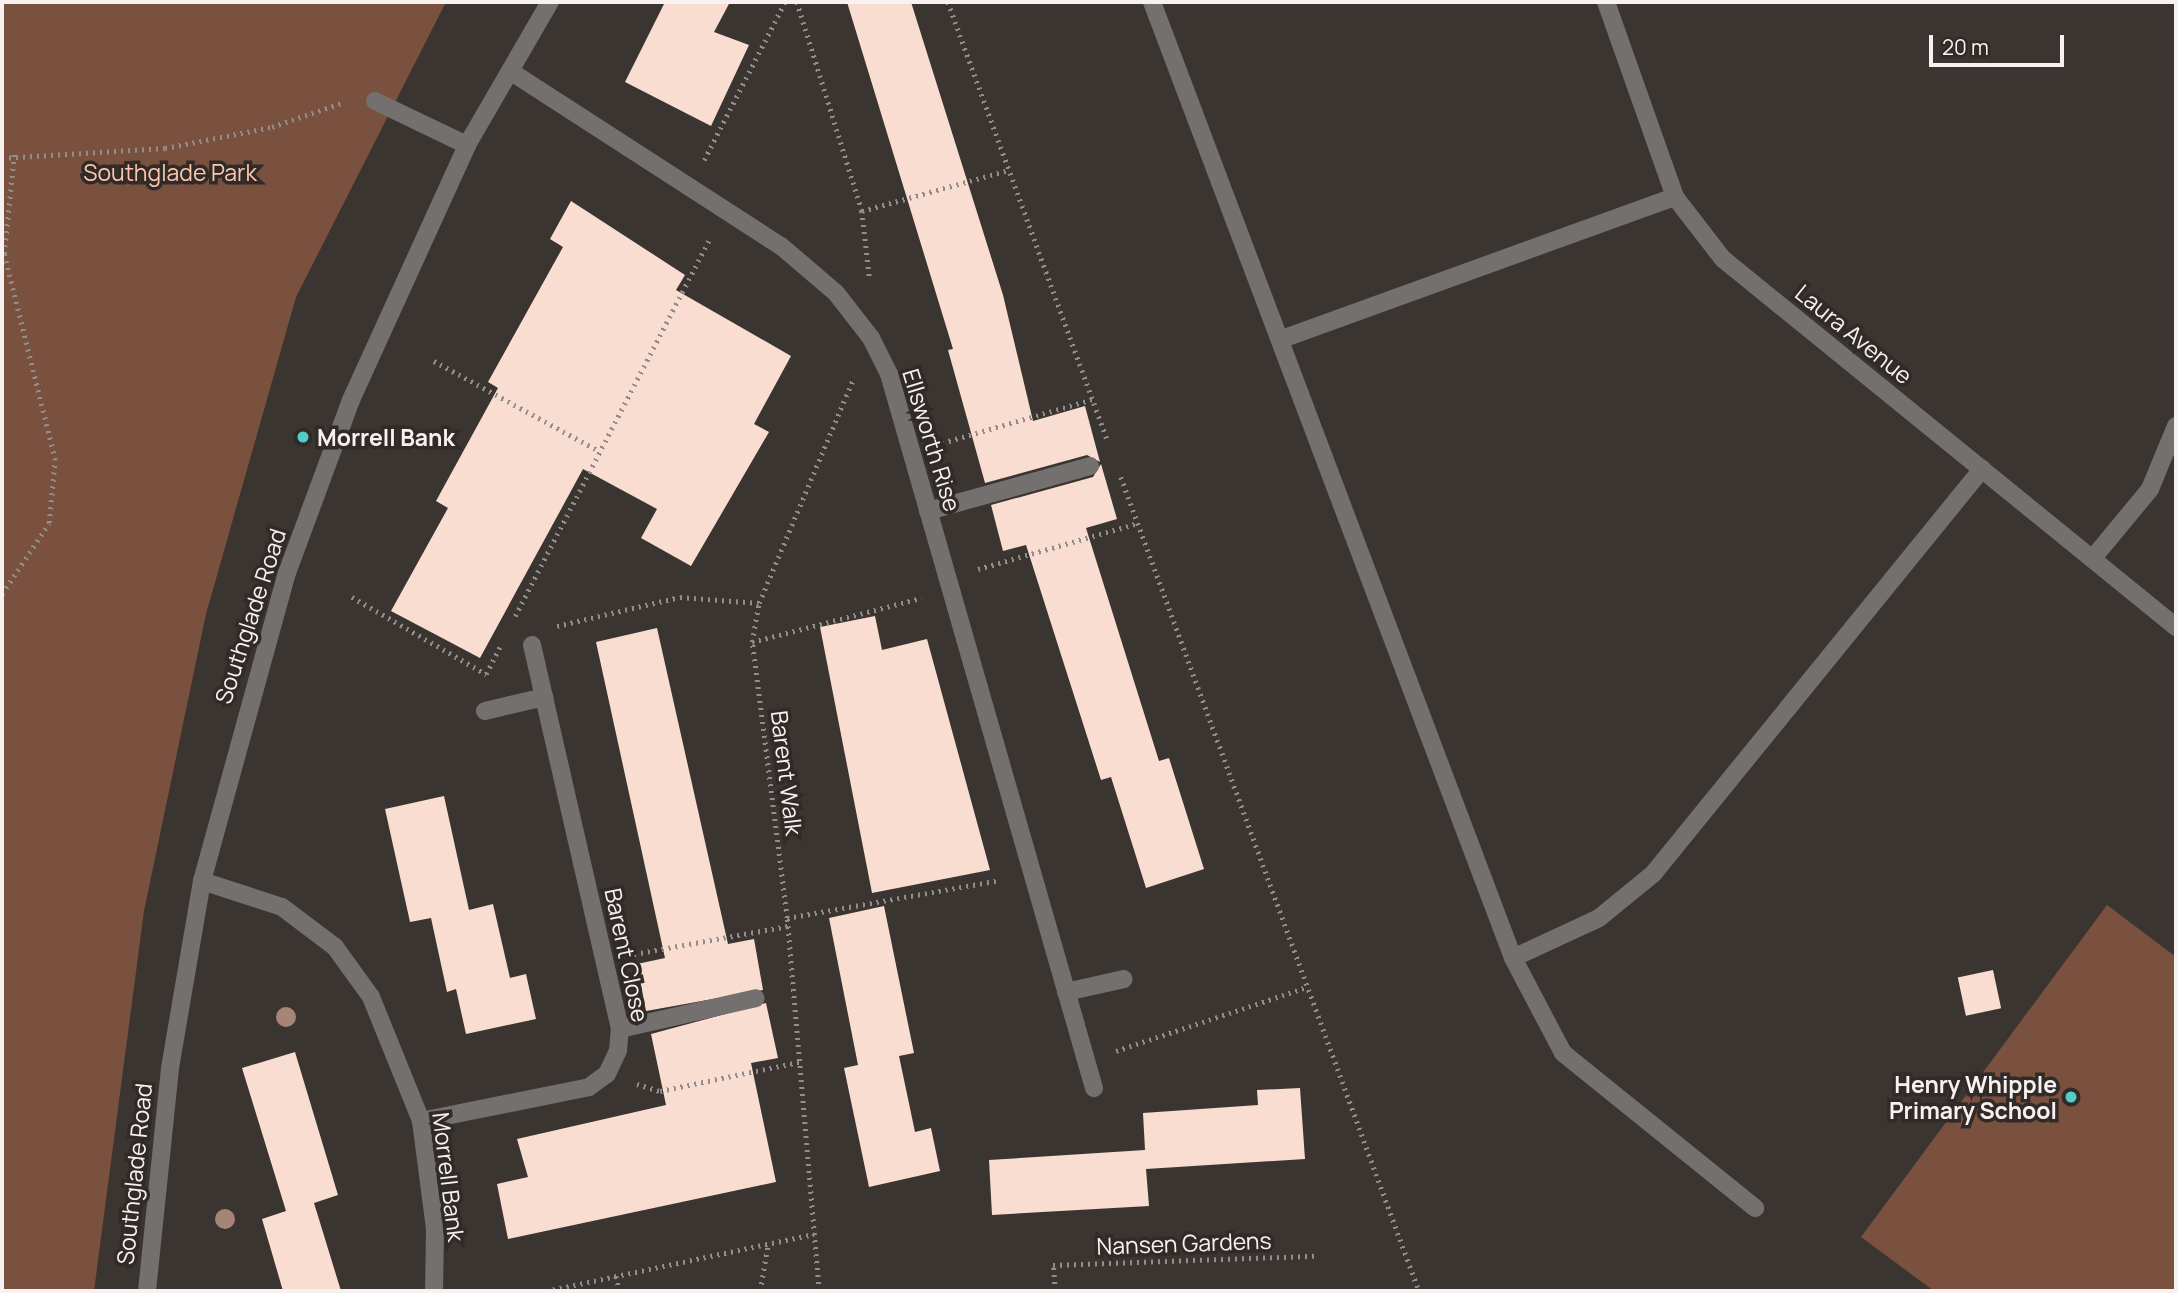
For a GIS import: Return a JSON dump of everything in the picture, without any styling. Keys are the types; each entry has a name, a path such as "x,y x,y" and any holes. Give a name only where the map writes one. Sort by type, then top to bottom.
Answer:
{"street":[{"name":"Southglade Road","path":"147,1291 170,1068 202,881 287,573 351,400 467,145 550,2"},
{"path":"1152,2 1282,339 1513,958 1563,1053 1755,1208"},
{"name":"Laura Avenue","path":"1606,2 1675,197 1723,259 2176,627"},
{"name":"Ellsworth Rise","path":"510,71 802,263 871,338 911,452 1094,1088"},
{"path":"375,101 467,145"},
{"path":"1282,339 1675,197"},
{"path":"2093,558 2150,489 2176,426"},
{"path":"928,511 1090,466"},
{"path":"1513,958 1599,918 1653,874 1982,469"},
{"name":"Barent Close","path":"531,639 620,1029 607,1074"},
{"path":"485,711 544,697"},
{"name":"Morrell Bank","path":"202,881 282,907 335,947 371,997 421,1121 435,1229 434,1291"},
{"path":"1066,992 1124,979"},
{"path":"620,1029 756,998"},
{"path":"421,1121 589,1087 607,1074"}],"path":[{"path":"690,187 785,2"},
{"path":"797,2 862,211 871,338"},
{"path":"948,2 1111,449"},
{"path":"2,158 14,155 165,148 272,127 360,96 375,101"},
{"path":"2,594 49,523 55,460 4,254 14,155"},
{"path":"862,211 1009,170"},
{"path":"513,620 597,450 725,210"},
{"name":"Barent Walk","path":"819,1291 788,918 752,642 759,603 871,338"},
{"path":"434,361 597,450"},
{"path":"911,452 1093,399"},
{"path":"1120,473 1419,1291"},
{"path":"947,578 1138,523"},
{"path":"352,597 486,674 503,640 531,639 680,597 759,603"},
{"path":"752,642 907,601"},
{"path":"788,918 986,882"},
{"path":"604,960 788,926"},
{"path":"1086,1061 1307,986"},
{"path":"607,1074 660,1091 799,1062"},
{"path":"546,1291 814,1234"},
{"path":"760,1291 768,1244"},
{"name":"Nansen Gardens","path":"1055,1291 1053,1265 1315,1256"},
{"path":"616,1276 620,1291"}],"green space":[{"name":"Southglade Park","path":"2,2 446,2 296,297 206,614 144,911 94,1291 2,1291"},
{"name":"Henry Whipple Primary School","path":"2107,905 2176,957 2176,1291 1934,1291 1861,1237"}],"building":[{"path":"665,2 730,2 714,32 749,45 711,126 625,82"},
{"path":"847,2 911,2 1003,295 1033,421 1085,406 1100,462 1087,455 985,483 948,350 953,349"},
{"path":"571,201 685,275 676,290 791,356 754,424 769,432 691,566 641,538 657,509 583,469 480,658 391,611 448,508 436,501 498,388 488,382 563,247 550,239"},
{"path":"1101,464 1117,519 1086,528 1159,761 1169,758 1204,869 1146,888 1111,777 1101,780 1026,545 1003,551 991,505 1093,477"},
{"path":"875,616 882,650 927,639 990,870 872,893 820,627"},
{"path":"657,628 728,944 754,939 763,990 646,1011 637,964 665,958 596,642"},
{"path":"444,796 469,910 493,904 510,978 526,974 536,1019 466,1034 456,989 447,992 431,918 410,922 385,809"},
{"path":"884,906 914,1053 899,1056 915,1132 931,1128 940,1171 869,1187 844,1068 858,1065 829,918"},
{"path":"1993,970 2001,1008 1966,1016 1958,977"},
{"path":"766,1003 778,1058 751,1063 776,1182 508,1239 497,1184 528,1177 517,1139 666,1105 651,1034"},
{"path":"295,1052 338,1195 314,1203 341,1291 283,1291 262,1219 286,1211 242,1068"},
{"path":"1300,1088 1305,1159 1146,1169 1149,1206 992,1215 989,1160 1145,1150 1143,1113 1258,1105 1257,1090"}],"place":[{"name":"Morrell Bank","path":"303,437"},
{"name":"Henry Whipple Primary School","path":"2071,1097"}]}
